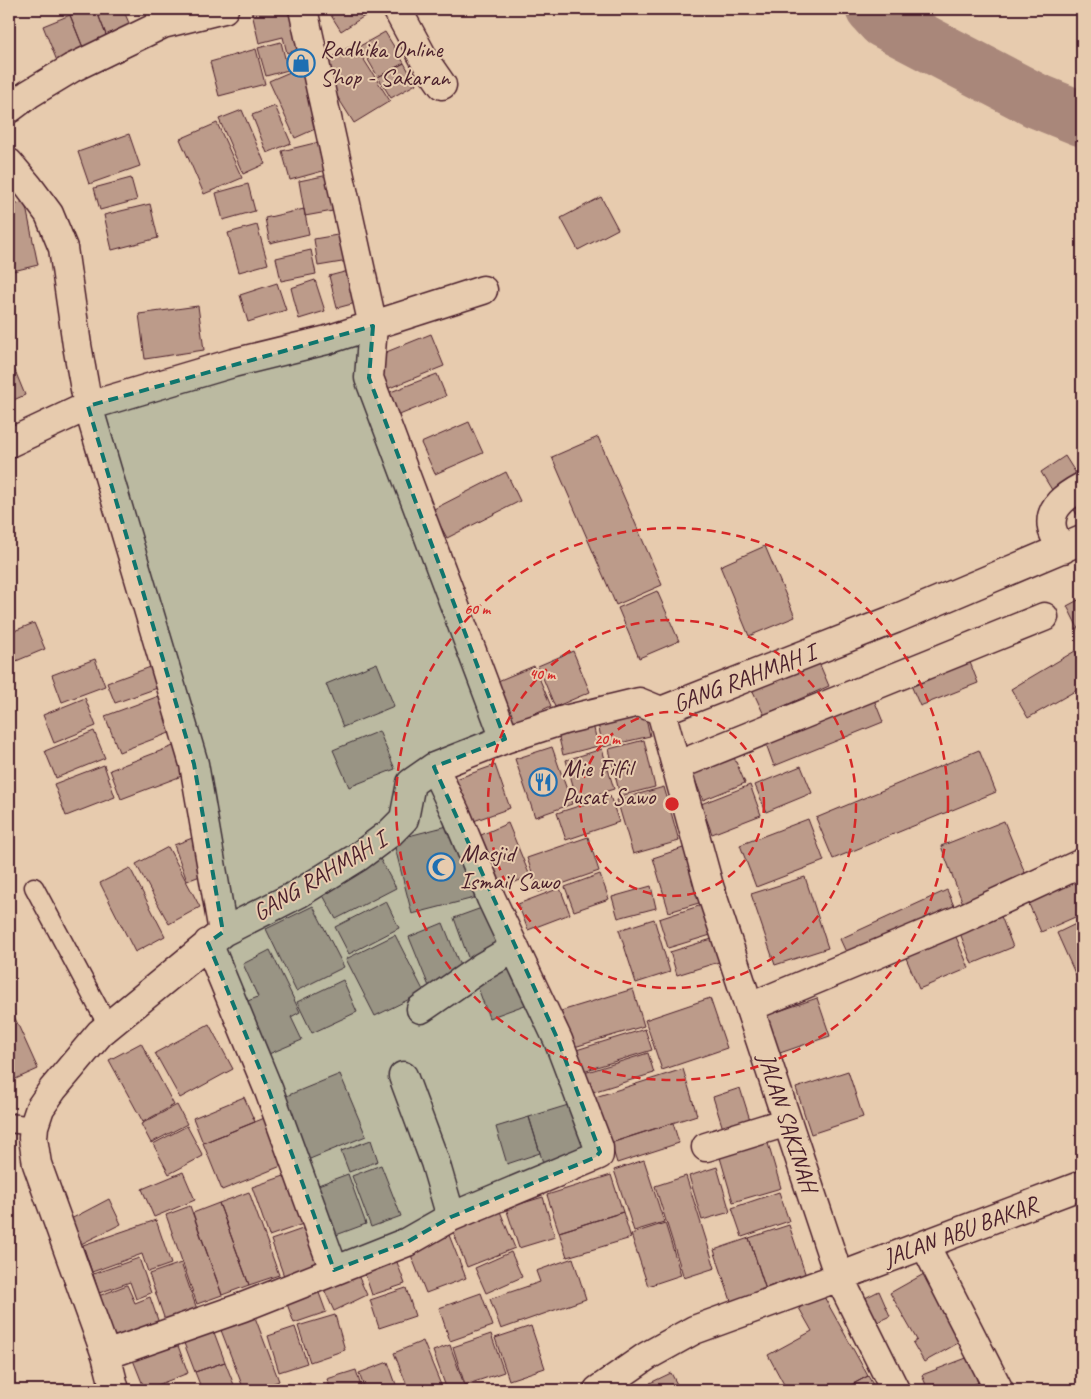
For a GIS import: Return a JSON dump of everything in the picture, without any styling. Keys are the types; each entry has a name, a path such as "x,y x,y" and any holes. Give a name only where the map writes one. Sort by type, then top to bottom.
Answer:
{"street":[{"path":"9,109 29,94 162,16 224,9"},
{"path":"304,9 373,326 369,378 505,739"},
{"path":"397,9 424,59 442,85"},
{"path":"9,163 49,214 63,248 88,406 194,764 215,938 334,1270"},
{"path":"9,443 88,406 233,363 327,340 482,290"},
{"path":"1072,544 1052,528 1054,511 1068,494 1082,486"},
{"name":"GANG RAHMAH I","path":"21,1125 40,1108 53,1089 108,1026 215,938 298,894 358,857 390,833 404,819 411,783 434,767 505,739 564,720 639,702 661,711 895,619 1072,544"},
{"path":"676,766 1044,617"},
{"name":"JALAN SAKINAH","path":"661,711 709,886 838,1277 895,1390"},
{"path":"106,1355 243,1307 407,1242 451,1217 600,1154 558,1040 491,898 458,816 434,767"},
{"path":"750,1007 961,919 1082,864"},
{"path":"421,1009 482,966 515,948"},
{"path":"403,1076 435,1162 451,1217"},
{"path":"706,1147 788,1122"},
{"path":"21,1125 33,1138 37,1164 106,1355 115,1390"},
{"name":"JALAN ABU BAKAR","path":"838,1277 1082,1185"},
{"path":"925,1244 999,1390"},
{"path":"598,1390 647,1356 694,1330 838,1277"}],"lane":[{"path":"34,887 108,1026"}],"highlighted area":[{"path":"373,326 369,378 505,739 434,767 558,1040 600,1152 596,1157 451,1217 407,1242 334,1270 269,1091 208,943 223,932 194,764 88,406"}],"building":[{"path":"85,9 96,9 108,40 84,50 70,15"},
{"path":"96,9 123,9 132,30 108,40"},
{"path":"251,9 296,9 305,48 287,53 283,37 259,43"},
{"path":"327,9 358,9 363,17 341,31"},
{"path":"358,9 377,9 363,17"},
{"path":"70,15 84,50 57,61 43,26"},
{"path":"385,32 404,63 378,77 360,46"},
{"path":"281,42 288,70 266,76 258,48"},
{"path":"354,44 390,101 354,123 318,66"},
{"path":"256,49 265,84 219,96 210,62"},
{"path":"404,63 416,84 391,98 378,77"},
{"path":"299,68 324,125 295,138 269,81"},
{"path":"275,106 291,143 267,153 252,115"},
{"path":"242,110 265,164 243,174 219,119"},
{"path":"217,123 242,178 204,194 180,139"},
{"path":"129,134 140,166 89,184 78,152"},
{"path":"323,141 330,169 290,180 282,151"},
{"path":"338,173 344,209 305,216 299,181"},
{"path":"131,178 137,200 100,210 94,188"},
{"path":"248,184 255,211 223,220 216,193"},
{"path":"601,197 618,229 578,250 561,218"},
{"path":"25,202 38,265 9,272 9,206"},
{"path":"150,204 158,238 112,250 104,215"},
{"path":"304,209 309,234 270,243 265,218"},
{"path":"257,225 268,264 239,272 228,233"},
{"path":"349,233 354,260 318,266 314,239"},
{"path":"311,250 316,274 281,281 276,258"},
{"path":"356,269 363,301 337,308 329,276"},
{"path":"315,280 325,311 299,319 291,288"},
{"path":"277,283 286,310 248,322 240,295"},
{"path":"198,306 204,350 145,359 139,314"},
{"path":"431,334 444,366 387,389 374,357"},
{"path":"9,356 25,395 9,402"},
{"path":"437,374 446,396 397,416 388,393"},
{"path":"469,422 483,453 435,474 421,443"},
{"path":"598,437 662,585 616,605 552,457"},
{"path":"1065,456 1077,475 1052,490 1041,472"},
{"path":"506,472 520,501 447,538 432,510"},
{"path":"1082,493 1082,523 1069,501"},
{"path":"765,546 795,617 749,636 720,566"},
{"path":"657,591 679,641 639,658 618,608"},
{"path":"1082,598 1082,636 1067,606"},
{"path":"34,623 45,649 9,664 9,633"},
{"path":"573,651 590,692 555,707 538,666"},
{"path":"1075,651 1082,663 1082,687 1028,718 1011,689"},
{"path":"966,652 978,683 920,706 907,676"},
{"path":"817,658 829,686 764,715 751,687"},
{"path":"95,659 105,686 62,702 52,675"},
{"path":"377,663 394,706 343,727 326,684"},
{"path":"156,665 163,686 115,703 107,683"},
{"path":"534,666 551,706 511,724 493,683"},
{"path":"871,692 883,722 774,766 765,741"},
{"path":"159,696 172,732 119,752 105,716"},
{"path":"85,698 96,726 54,743 43,715"},
{"path":"644,709 650,736 603,747 597,719"},
{"path":"592,720 598,746 563,755 557,729"},
{"path":"94,731 105,758 56,778 45,751"},
{"path":"379,731 395,769 349,787 333,750"},
{"path":"644,740 655,787 620,796 609,749"},
{"path":"176,745 187,774 121,799 110,770"},
{"name":"Mie Filfil Pusat Sawo","path":"552,747 572,804 535,817 515,759"},
{"path":"730,748 745,783 703,800 689,765"},
{"path":"602,749 614,789 577,800 566,760"},
{"path":"979,750 996,792 833,859 816,818"},
{"path":"104,765 115,797 66,816 54,784"},
{"path":"495,765 510,808 471,822 456,779"},
{"path":"801,766 812,793 766,812 755,785"},
{"path":"750,785 761,815 712,834 701,804"},
{"path":"664,787 679,841 633,854 617,800"},
{"path":"610,796 619,822 566,840 557,813"},
{"path":"808,819 824,861 756,887 740,845"},
{"path":"1004,821 1029,883 965,909 941,846"},
{"path":"459,823 478,897 412,914 393,840"},
{"path":"508,823 530,876 491,892 470,840"},
{"path":"195,837 208,873 187,881 174,845"},
{"path":"588,837 599,871 539,892 527,858"},
{"path":"168,847 200,907 169,924 136,864"},
{"path":"686,847 702,902 669,912 653,858"},
{"path":"379,857 396,888 336,919 319,888"},
{"path":"130,868 165,936 135,952 100,883"},
{"path":"1077,873 1082,886 1082,914 1041,932 1025,895"},
{"path":"600,874 609,899 574,911 565,887"},
{"path":"805,877 828,948 775,965 751,894"},
{"path":"651,886 656,908 618,918 612,897"},
{"path":"560,888 570,914 528,930 518,904"},
{"path":"947,890 958,915 851,963 840,939"},
{"path":"386,901 399,928 349,954 335,927"},
{"path":"705,904 714,934 668,948 659,919"},
{"path":"313,906 344,967 296,991 266,929"},
{"path":"487,906 504,951 470,963 454,918"},
{"path":"999,911 1013,947 972,964 958,928"},
{"path":"654,919 670,972 636,983 619,930"},
{"path":"1082,921 1082,989 1057,933"},
{"path":"443,923 464,976 430,989 409,937"},
{"path":"951,925 969,968 919,989 901,946"},
{"path":"395,935 424,992 375,1016 346,959"},
{"path":"715,938 722,961 677,975 670,952"},
{"path":"270,950 300,1012 291,1017 302,1040 264,1056 240,1004 258,997 243,964"},
{"path":"518,961 533,1002 489,1018 474,977"},
{"path":"343,980 357,1012 312,1033 297,1002"},
{"path":"633,989 644,1026 571,1048 561,1011"},
{"path":"710,998 727,1048 662,1070 645,1020"},
{"path":"817,998 830,1036 774,1055 762,1017"},
{"path":"9,1005 38,1069 9,1082"},
{"path":"209,1024 233,1069 180,1098 155,1053"},
{"path":"645,1029 652,1050 580,1072 573,1051"},
{"path":"141,1043 174,1105 143,1122 109,1060"},
{"path":"648,1053 654,1073 586,1094 581,1074"},
{"path":"683,1069 697,1115 601,1146 586,1100"},
{"path":"848,1071 863,1117 811,1134 796,1088"},
{"path":"340,1074 366,1136 305,1161 279,1099"},
{"path":"740,1088 751,1123 724,1132 713,1097"},
{"path":"244,1097 255,1122 203,1143 193,1118"},
{"path":"578,1102 593,1150 544,1166 529,1117"},
{"path":"177,1105 187,1124 151,1143 141,1124"},
{"path":"272,1115 291,1162 222,1190 203,1143"},
{"path":"529,1117 540,1153 507,1164 496,1127"},
{"path":"673,1123 679,1143 617,1163 611,1143"},
{"path":"187,1126 203,1156 169,1174 153,1144"},
{"path":"371,1140 378,1161 349,1172 341,1151"},
{"path":"767,1140 781,1188 733,1202 719,1154"},
{"path":"644,1160 664,1222 634,1231 614,1170"},
{"path":"381,1165 401,1216 371,1227 352,1176"},
{"path":"717,1167 730,1212 702,1220 689,1176"},
{"path":"183,1172 195,1200 154,1217 142,1189"},
{"path":"348,1174 366,1224 328,1238 310,1188"},
{"path":"287,1175 303,1224 269,1236 252,1187"},
{"path":"611,1175 623,1212 559,1232 547,1195"},
{"path":"686,1176 715,1268 684,1278 655,1186"},
{"path":"249,1192 279,1275 249,1285 219,1203"},
{"path":"779,1192 789,1221 742,1237 732,1208"},
{"path":"543,1197 555,1237 519,1248 506,1208"},
{"path":"109,1199 121,1224 81,1244 69,1220"},
{"path":"219,1203 249,1285 222,1295 193,1213"},
{"path":"497,1204 515,1248 467,1267 450,1224"},
{"path":"190,1206 222,1295 197,1304 166,1215"},
{"path":"623,1212 631,1238 567,1257 559,1232"},
{"path":"156,1220 171,1264 148,1272 142,1254 92,1272 83,1245"},
{"path":"665,1223 681,1275 648,1286 631,1234"},
{"path":"789,1225 806,1276 766,1290 749,1238"},
{"path":"311,1226 325,1265 285,1279 271,1240"},
{"path":"449,1235 466,1278 426,1293 409,1250"},
{"path":"749,1238 766,1290 731,1301 714,1250"},
{"path":"511,1252 522,1277 486,1293 475,1268"},
{"path":"394,1254 405,1284 372,1295 362,1265"},
{"path":"139,1258 151,1293 136,1299 130,1282 99,1293 93,1274"},
{"path":"573,1258 586,1299 501,1329 490,1299 540,1282 536,1271"},
{"path":"181,1263 199,1315 167,1326 149,1274"},
{"path":"931,1270 969,1337 924,1362 913,1343 917,1340 890,1293"},
{"path":"356,1271 367,1295 334,1311 323,1287"},
{"path":"315,1282 326,1312 294,1323 283,1293"},
{"path":"127,1285 135,1303 150,1297 160,1326 113,1343 96,1297"},
{"path":"406,1288 415,1316 379,1328 370,1300"},
{"path":"879,1291 890,1316 865,1328 853,1304"},
{"path":"481,1293 493,1326 450,1341 439,1308"},
{"path":"823,1295 868,1376 842,1390 787,1390 768,1355 812,1331 799,1308"},
{"path":"253,1312 279,1381 256,1390 244,1390 219,1325"},
{"path":"335,1315 345,1350 310,1362 298,1326"},
{"path":"531,1326 545,1368 509,1380 495,1338"},
{"path":"212,1327 225,1362 195,1372 182,1338"},
{"path":"295,1327 307,1363 279,1372 268,1336"},
{"path":"491,1334 504,1372 465,1385 453,1347"},
{"path":"423,1341 443,1390 409,1390 394,1353"},
{"path":"177,1343 188,1373 145,1390 133,1360"},
{"path":"450,1345 466,1390 447,1390 433,1351"},
{"path":"969,1357 978,1383 959,1390 928,1390 922,1375"},
{"path":"225,1362 236,1390 202,1390 195,1372"},
{"path":"388,1362 398,1390 365,1390 359,1373"},
{"path":"356,1370 362,1390 331,1390 327,1379"},
{"path":"671,1373 680,1390 654,1390 650,1383"},
{"path":"868,1376 876,1390 842,1390"},
{"path":"988,1379 993,1390 959,1390 978,1383"},
{"path":"310,1383 313,1390 287,1390"}],"waterway":[{"path":"873,9 884,21 1035,100 1082,119"}],"place":[{"name":"Radhika Online Shop - Sakaran","path":"301,63"},
{"name":"Mie Filfil Pusat Sawo","path":"543,782"},
{"name":"Masjid Ismail Sawo","path":"441,867"}]}
